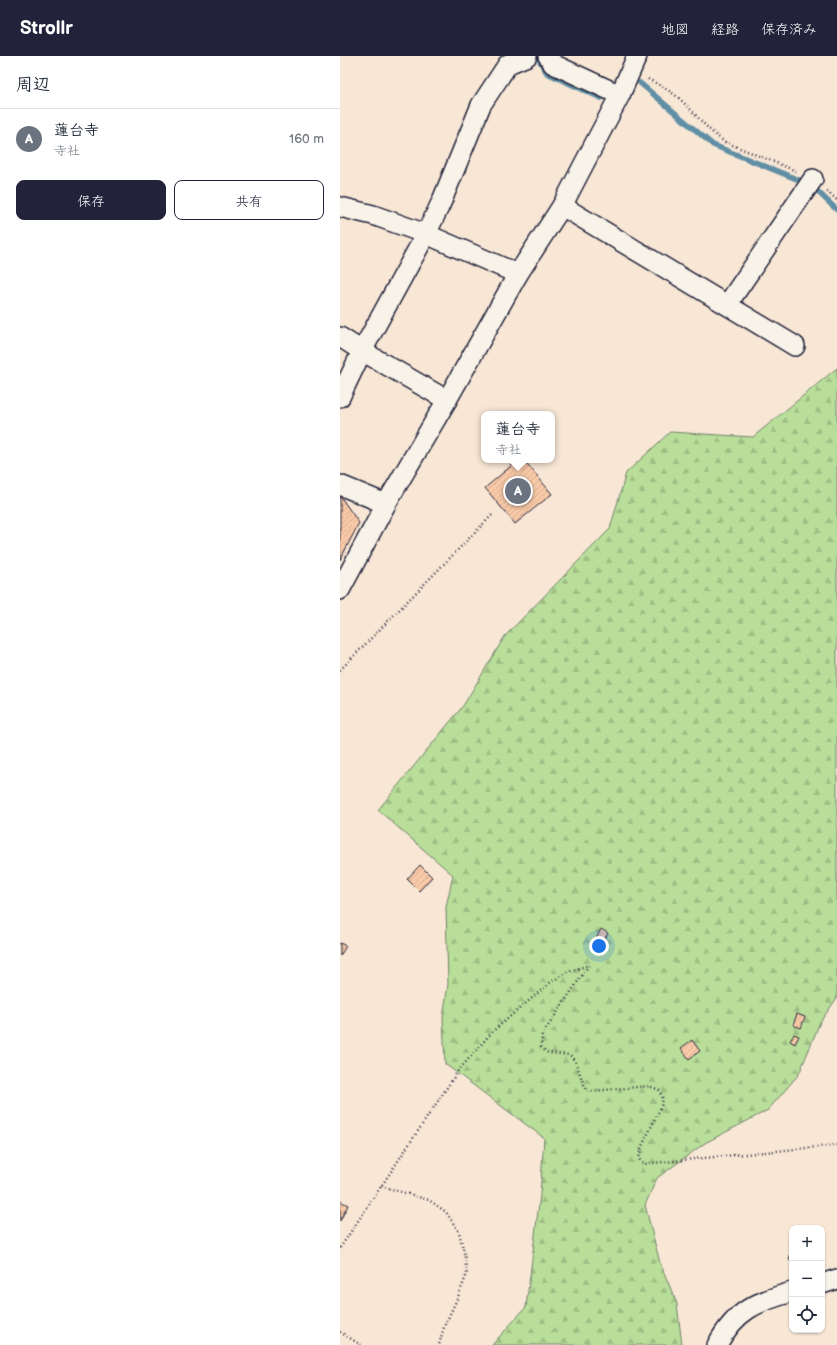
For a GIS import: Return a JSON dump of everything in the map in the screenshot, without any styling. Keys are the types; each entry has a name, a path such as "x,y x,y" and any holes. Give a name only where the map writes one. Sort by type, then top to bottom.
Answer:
{"street":[{"path":"340,397 362,351 426,234 441,203 481,105 508,64 527,56"},
{"path":"548,56 553,64 620,95"},
{"path":"340,590 386,504 518,274 562,206 620,95 634,64 647,56"},
{"path":"727,305 810,185"},
{"path":"562,206 795,346"},
{"path":"340,207 373,215 426,234 518,274"},
{"path":"340,337 447,400"},
{"path":"340,485 386,504"},
{"path":"825,1283 837,1279"},
{"path":"717,1345 733,1320 743,1312 756,1304 789,1293"}],"path":[{"path":"634,64 676,96 715,136 739,148 788,167 810,185 837,200"},
{"path":"340,670 493,514"},
{"path":"340,1248 458,1071 476,1049 493,1031 551,982 567,972 589,965 542,1035 541,1047 548,1053 570,1055 575,1061 586,1090 592,1092 649,1086 659,1090 662,1099 661,1107 641,1148 639,1160 643,1164 837,1145"},
{"path":"381,1186 429,1200 446,1212 459,1232 467,1274 444,1327 439,1345"},
{"path":"340,1332 361,1345"}],"green space":[{"path":"837,368 837,998 820,1022 799,1074 768,1110 705,1143 657,1178 645,1205 660,1263 677,1304 682,1345 492,1345 526,1307 540,1195 544,1138 445,1064 443,1018 448,984 446,907 453,875 378,810 463,706 505,636 610,529 626,473 670,432 753,437"}],"building":[{"path":"514,463 526,463 552,494 515,524 485,488"},
{"path":"340,496 359,523 340,560"},
{"path":"420,865 432,877 419,891 407,879"},
{"path":"601,929 608,933 600,949 593,945"},
{"path":"340,943 346,946 340,956"},
{"path":"797,1014 805,1017 801,1028 793,1025"},
{"path":"794,1034 799,1036 795,1044 790,1041"},
{"path":"692,1040 700,1051 689,1059 681,1048"},
{"path":"340,1201 348,1205 340,1221"}],"waterway":[{"path":"537,56 547,73 601,98"},
{"path":"640,83 713,145 799,180 816,190 837,210"}],"place":[{"name":"蓮台寺","path":"518,491"}]}
